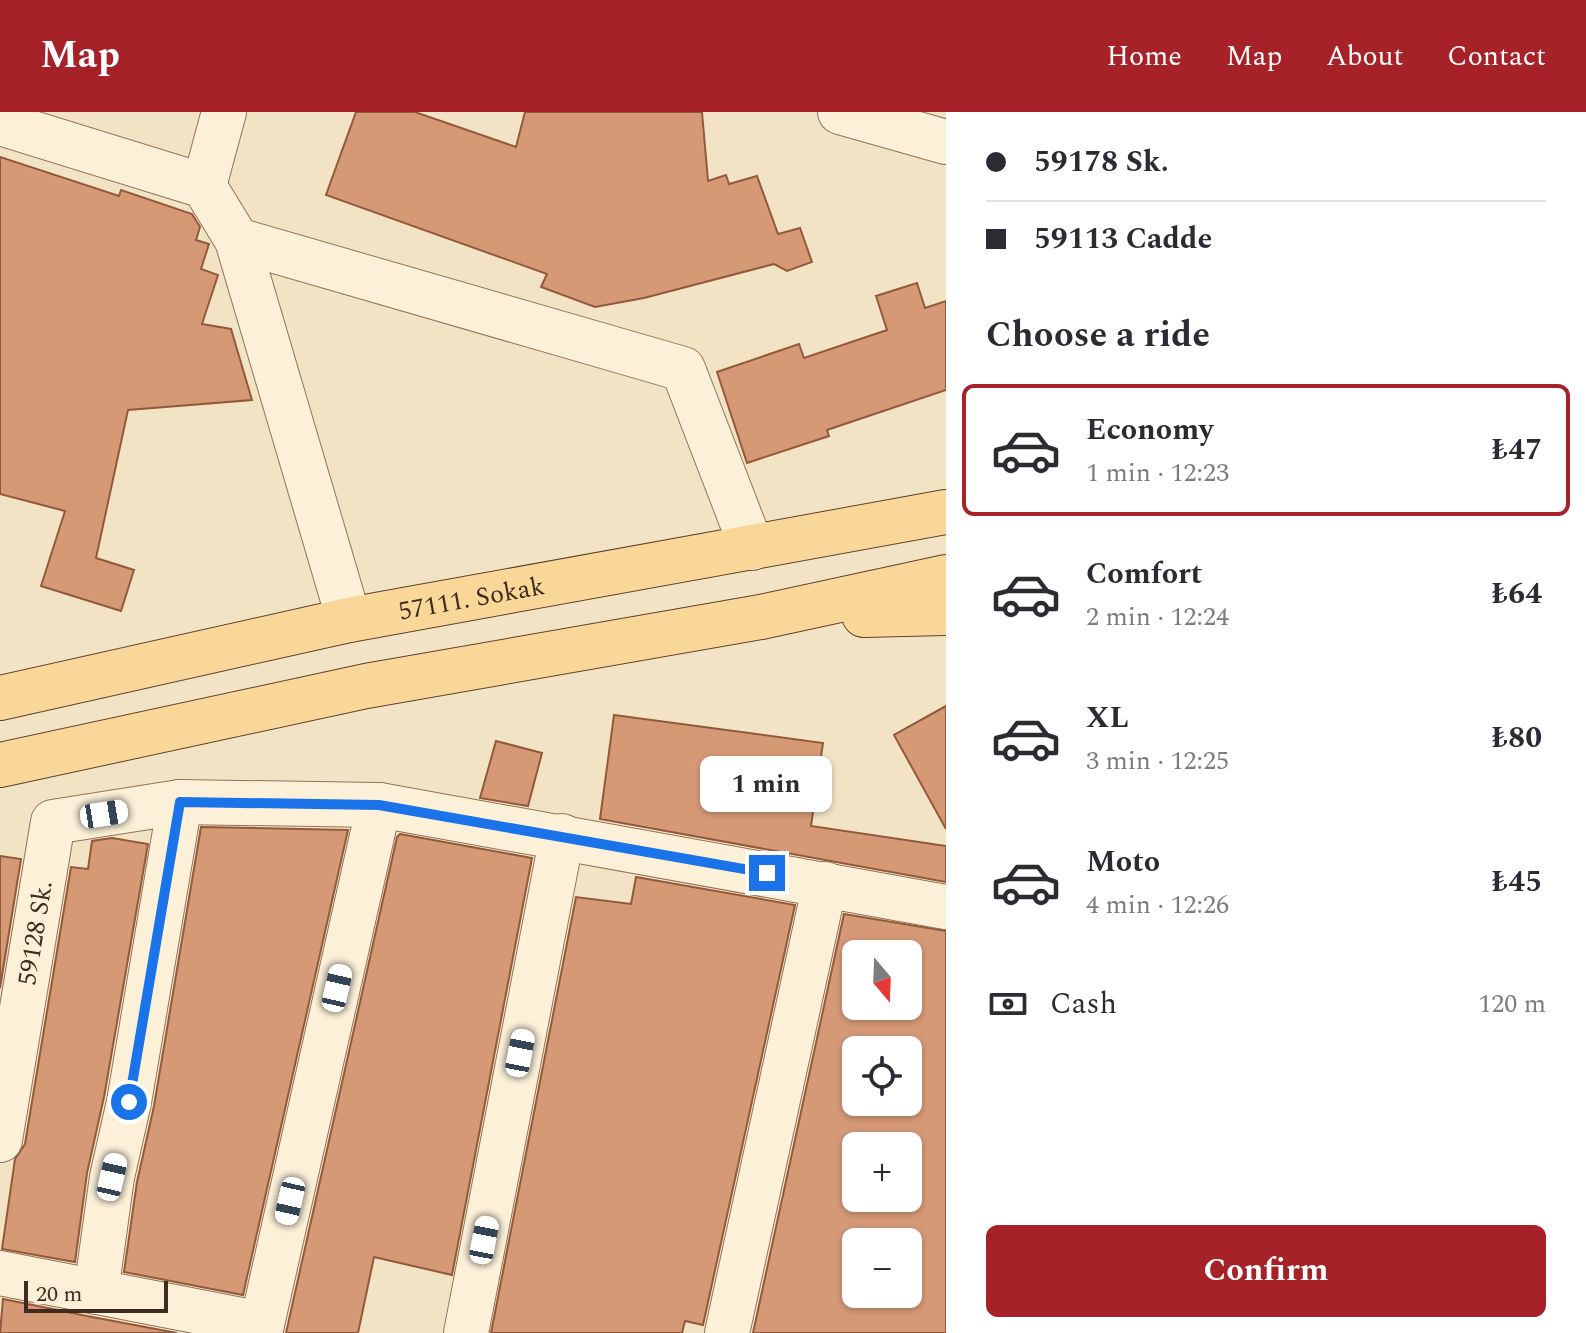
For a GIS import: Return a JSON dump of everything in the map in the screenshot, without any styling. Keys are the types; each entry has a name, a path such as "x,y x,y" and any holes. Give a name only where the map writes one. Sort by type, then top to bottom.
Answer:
{"main road":[{"name":"57111. Sokak","path":"0,698 349,620 946,512"},
{"path":"0,765 366,686 761,617 946,577"},
{"path":"761,617 946,613"}],"street":[{"path":"204,186 224,112"},
{"path":"840,112 946,142"},
{"path":"0,123 204,186 237,240 349,620"},
{"path":"237,240 683,369 752,548"},
{"path":"96,1292 112,1177 129,1102 180,802 379,805 946,907"},
{"name":"59128 Sk.","path":"0,1140 53,822 180,802"},
{"path":"0,1273 261,1328 379,805"},
{"path":"466,1333 562,836"},
{"path":"727,1333 825,884"}],"building":[{"path":"356,112 415,112 516,147 525,112 702,112 708,181 726,175 729,184 757,176 778,234 800,228 812,262 787,271 774,264 644,298 595,307 541,287 547,274 326,195"},
{"path":"0,157 119,196 121,190 192,214 200,227 196,240 209,244 201,269 218,275 202,324 231,329 252,400 128,410 96,558 134,570 121,611 41,586 65,511 0,494"},
{"path":"917,283 925,308 946,301 946,390 827,430 829,436 747,463 717,372 799,344 804,358 887,330 876,296"},
{"path":"946,706 946,829 894,735"},
{"path":"614,715 823,743 811,826 946,846 946,882 600,819"},
{"path":"496,741 542,753 528,806 480,798"},
{"path":"201,827 348,830 243,1295 124,1272 137,1182 154,1106"},
{"path":"400,834 532,858 452,1275 374,1257 358,1333 286,1333 397,837"},
{"path":"112,838 148,844 104,1097 87,1173 75,1262 2,1249 15,1159 25,1144 71,867 88,869 92,841"},
{"path":"0,856 21,859 0,988"},
{"path":"636,877 795,905 703,1325 685,1321 682,1333 491,1333 576,897 631,904"},
{"path":"844,914 946,931 946,1333 753,1333"},
{"path":"3,1299 92,1317 177,1333 0,1333"}],"route":[{"path":"129,1102 180,802 379,805 767,873"}]}
